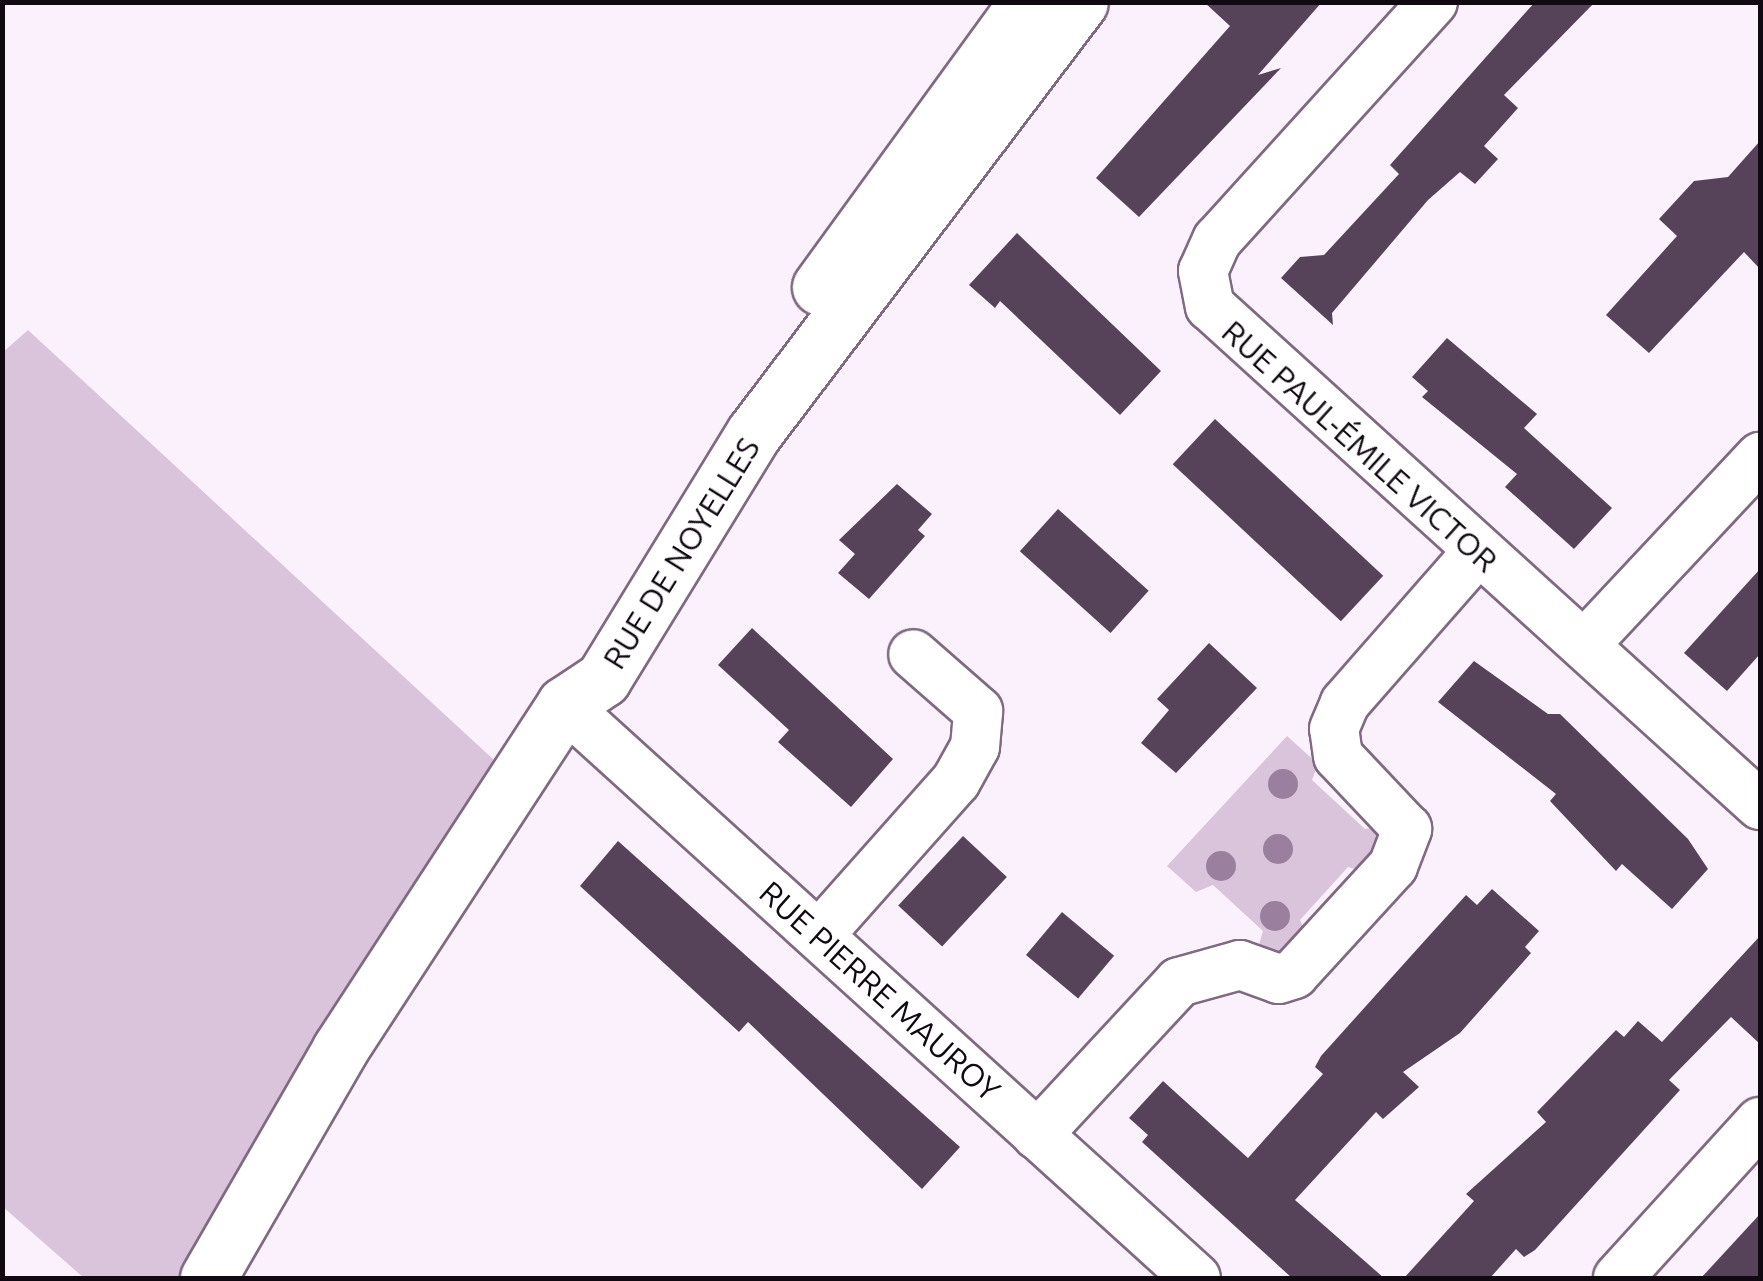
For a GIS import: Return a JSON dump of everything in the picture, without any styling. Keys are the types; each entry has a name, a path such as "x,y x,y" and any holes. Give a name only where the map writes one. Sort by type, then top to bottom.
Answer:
{"street":[{"name":"RUE PAUL-ÉMILE VICTOR","path":"1433,2 1217,240 1202,289 1223,326 1477,552 1586,643 1760,805"},
{"name":"RUE DE NOYELLES","path":"208,1278 340,1049 564,705 574,660 634,562 1063,4"},
{"path":"1586,643 1760,456"},
{"path":"1037,1135 1179,982 1240,965 1279,979 1294,974 1393,866 1407,829 1338,756 1334,729 1345,703 1477,552"},
{"path":"820,934 956,782 975,747 978,710 913,654"},
{"name":"RUE PIERRE MAUROY","path":"564,705 1196,1278"},
{"path":"1618,1278 1760,1122"}],"shaded area":[{"path":"28,330 494,760 186,1278 84,1278 3,1207 2,353"},
{"path":"1287,736 1318,764 1312,780 1365,829 1383,826 1365,872 1348,867 1300,920 1308,936 1277,957 1258,948 1263,931 1213,885 1196,892 1167,866"}],"building":[{"path":"1204,2 1322,2 1258,75 1281,68 1139,217 1096,178 1230,26"},
{"path":"1535,2 1595,2 1504,95 1518,108 1484,146 1498,159 1475,184 1460,172 1428,200 1332,313 1333,325 1281,278 1300,257 1324,255 1399,174 1390,165"},
{"path":"1760,141 1760,269 1744,252 1649,353 1606,315 1677,236 1659,219 1694,181 1728,177"},
{"path":"1017,233 1161,371 1120,415 1000,301 995,308 969,285"},
{"path":"1447,338 1537,414 1524,428 1612,508 1574,549 1505,487 1517,474 1422,397 1428,391 1412,377"},
{"path":"1215,419 1383,576 1341,621 1173,464"},
{"path":"897,484 932,514 918,530 925,536 869,599 838,573 855,554 839,540"},
{"path":"1058,509 1149,591 1111,633 1020,551"},
{"path":"1760,569 1760,654 1727,691 1684,653"},
{"path":"752,628 893,759 851,807 778,742 789,730 718,665"},
{"path":"1209,643 1257,688 1176,773 1141,743 1169,710 1157,699"},
{"path":"1474,661 1548,714 1560,714 1688,839 1708,869 1672,909 1622,864 1616,871 1550,801 1556,794 1438,702"},
{"path":"963,836 1007,877 942,946 898,905"},
{"path":"618,841 960,1147 922,1189 748,1022 739,1032 580,886"},
{"path":"1492,889 1539,931 1525,947 1531,953 1460,1033 1403,1072 1419,1087 1383,1119 1376,1112 1295,1200 1384,1278 1292,1278 1142,1142 1148,1135 1129,1118 1163,1081 1248,1158 1323,1074 1315,1067 1321,1056 1466,895 1477,905"},
{"path":"1062,912 1114,956 1078,999 1026,955"},
{"path":"1760,936 1760,1044 1731,1017 1669,1080 1680,1090 1535,1250 1524,1257 1516,1249 1490,1278 1404,1278 1474,1201 1466,1194 1546,1122 1537,1112 1616,1030 1624,1037 1638,1021 1662,1042"},
{"path":"1760,1214 1760,1278 1701,1278"}]}
